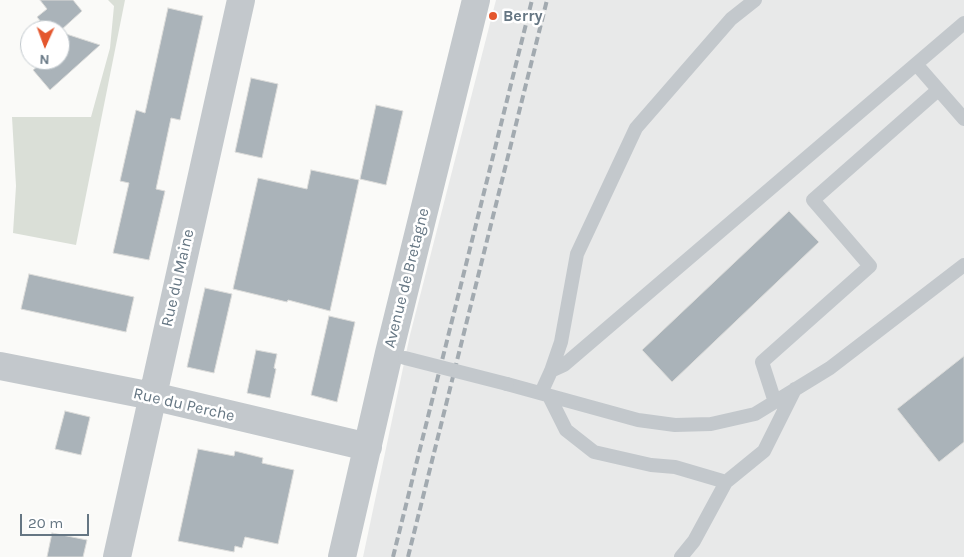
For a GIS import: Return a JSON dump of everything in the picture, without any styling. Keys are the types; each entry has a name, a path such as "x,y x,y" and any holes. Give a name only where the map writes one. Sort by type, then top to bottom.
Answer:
{"street":[{"name":"Rue du Maine","path":"117,557 241,0"},
{"name":"Avenue de Bretagne","path":"342,557 368,448 397,355 476,0"},
{"name":"Rue du Perche","path":"0,366 152,396 368,448"}],"lane":[{"path":"726,482 674,467 651,465 594,452 566,430 545,395 551,371 562,342 577,254 636,128 731,19 755,0"},
{"path":"551,371 564,365 964,23"},
{"path":"916,64 964,119"},
{"path":"775,402 762,362 870,266 813,200 938,90"},
{"path":"397,355 638,420 675,425 711,424 755,414 830,368 964,265"},
{"path":"681,557 694,541 726,482 764,451 795,389"}],"shaded area":[{"path":"108,0 125,0 76,245 13,233 16,186 12,117 91,117 110,48 114,6"},
{"path":"496,0 964,0 964,557 363,557 410,335"}],"building":[{"path":"40,0 73,0 82,11 70,22 70,20 39,20 37,17 47,9"},
{"path":"168,8 203,16 180,120 171,118 156,189 165,191 149,260 113,253 129,183 120,181 136,110 145,113"},
{"path":"70,35 100,45 50,90 33,70 70,70"},
{"path":"251,78 278,84 262,158 235,152"},
{"path":"376,105 403,111 386,185 360,179"},
{"path":"311,170 359,180 330,311 233,289 258,178 307,189"},
{"path":"789,211 819,242 672,382 642,350"},
{"path":"29,274 134,297 126,332 21,309"},
{"path":"205,288 232,294 214,373 187,367"},
{"path":"329,316 355,322 337,402 311,395"},
{"path":"256,350 277,354 270,398 247,393"},
{"path":"964,356 964,442 939,462 897,409"},
{"path":"65,411 90,417 81,455 55,449"},
{"path":"198,449 234,456 235,451 263,458 262,463 294,470 278,544 245,537 242,548 235,546 234,552 178,541"},
{"path":"52,533 87,540 83,557 47,557"}],"railway":[{"path":"393,557 532,0"},
{"path":"408,557 547,0"}],"place":[{"name":"Berry","path":"493,16"}]}
